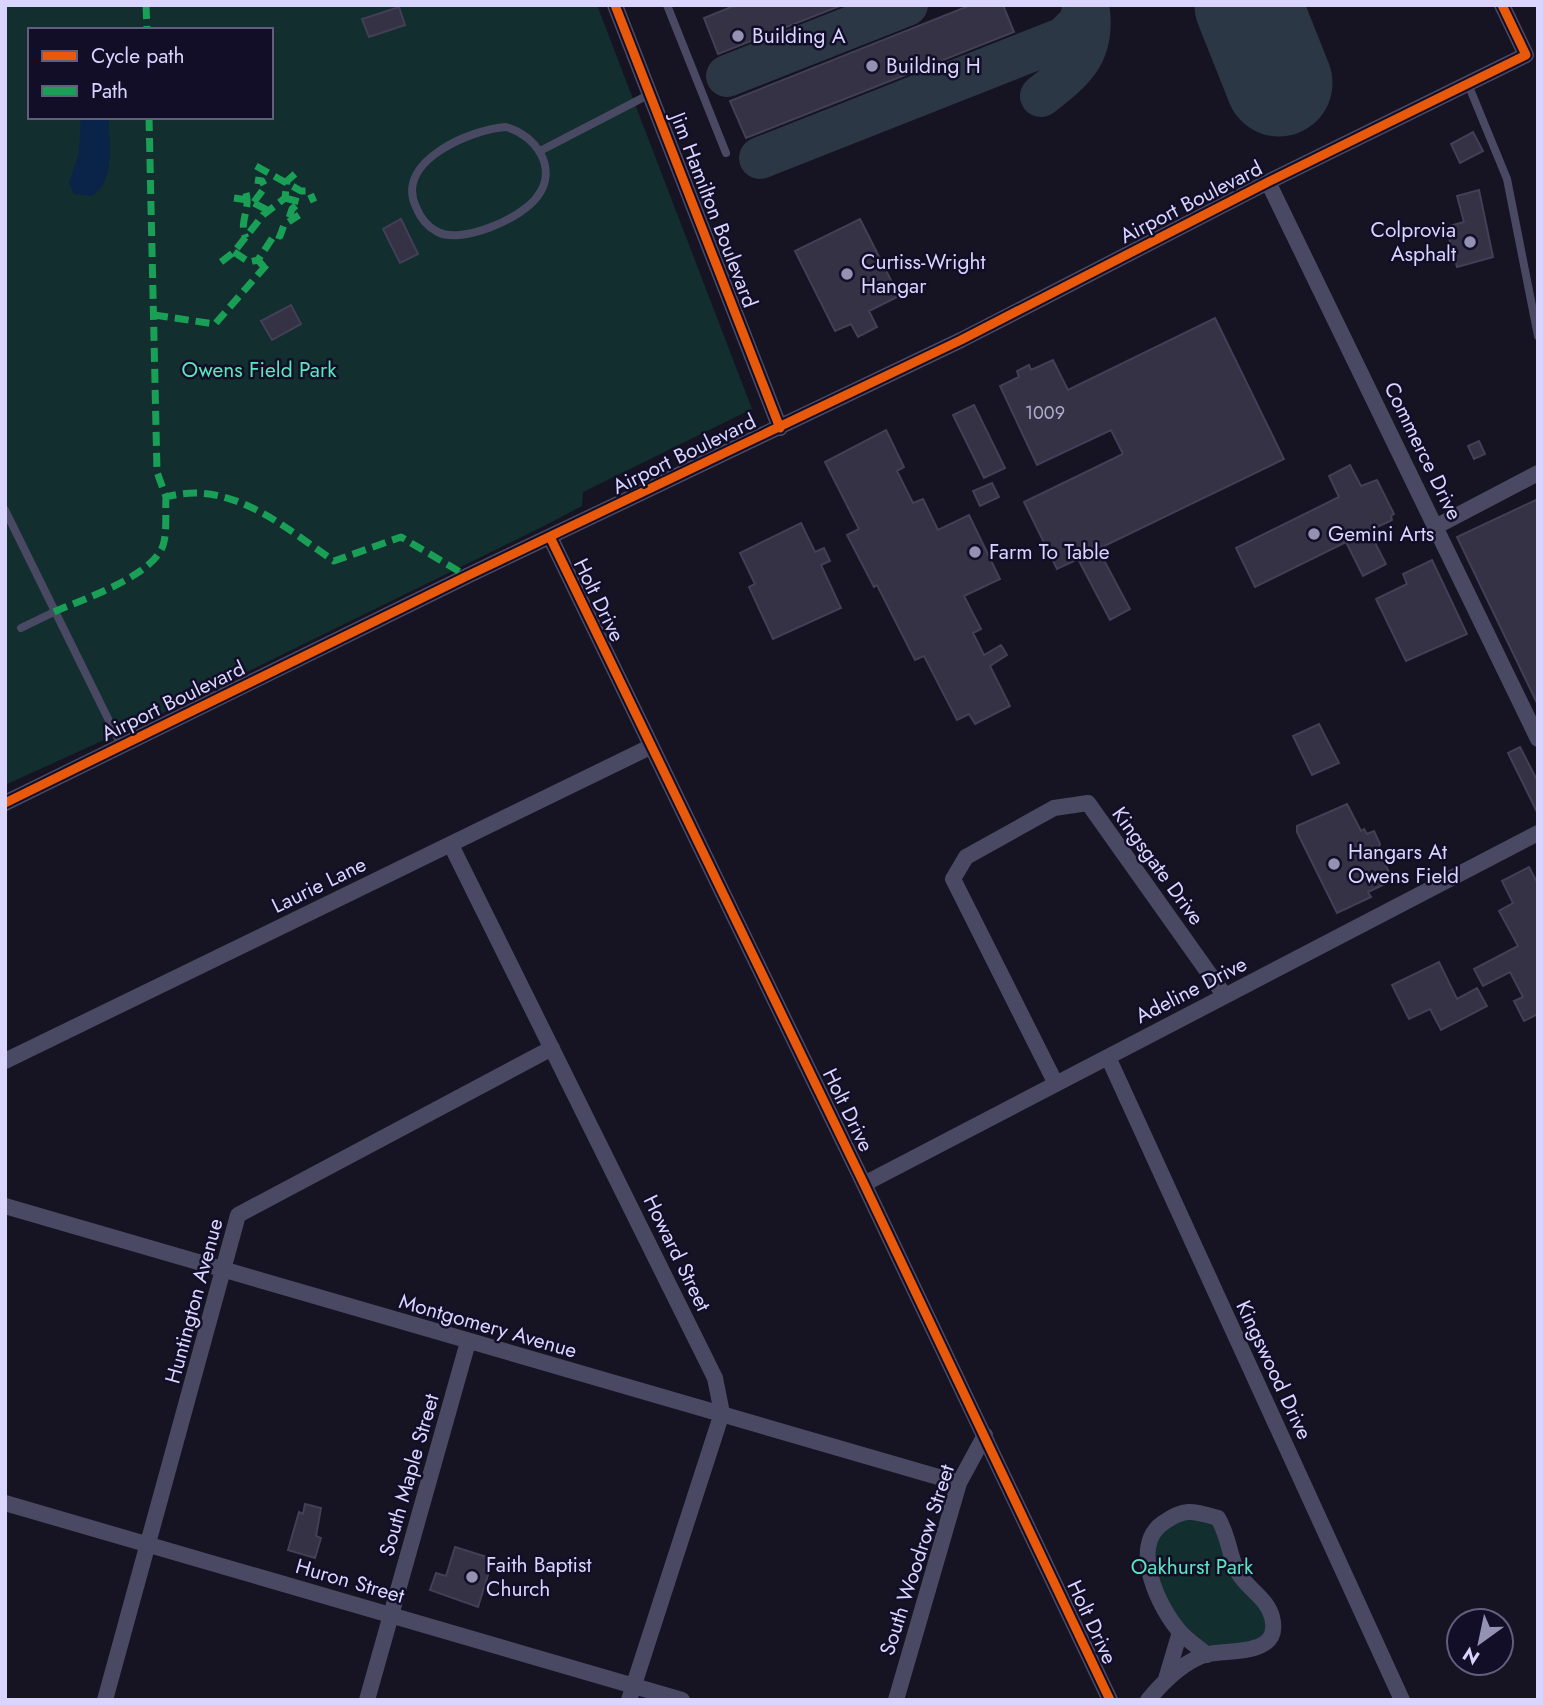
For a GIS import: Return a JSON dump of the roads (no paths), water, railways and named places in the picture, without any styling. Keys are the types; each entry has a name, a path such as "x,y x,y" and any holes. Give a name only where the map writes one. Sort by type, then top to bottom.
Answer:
{"street":[{"name":"Jim Hamilton Boulevard","path":"615,5 780,428"},
{"name":"Airport Boulevard","path":"5,803 961,340 1268,182 1526,55 1502,5"},
{"name":"Commerce Drive","path":"1268,182 1538,739"},
{"path":"1437,526 1538,473"},
{"name":"Holt Drive","path":"550,537 985,1435 1110,1700"},
{"name":"Laurie Lane","path":"5,1061 650,747"},
{"name":"Kingsgate Drive","path":"1056,1084 953,878 966,857 1054,808 1088,803 1225,996"},
{"name":"Adeline Drive","path":"864,1184 1538,833"},
{"name":"Howard Street","path":"451,845 715,1377 722,1413 631,1693"},
{"name":"Huntington Avenue","path":"105,1700 239,1215 552,1048"},
{"name":"Kingswood Drive","path":"1108,1057 1402,1700"},
{"name":"Montgomery Avenue","path":"5,1206 959,1482"},
{"name":"South Maple Street","path":"367,1700 468,1342"},
{"name":"South Woodrow Street","path":"896,1700 959,1482 985,1435"},
{"name":"Huron Street","path":"5,1503 391,1615 631,1693 682,1700"},
{"path":"1148,1700 1166,1679 1207,1655 1243,1653 1262,1646 1272,1631 1272,1618 1265,1603 1236,1570 1227,1532 1218,1518 1193,1510 1173,1516 1158,1526 1147,1543 1147,1565 1154,1584 1180,1632 1207,1655"},
{"path":"1166,1679 1180,1632"}],"lane":[{"path":"667,5 726,153"},
{"path":"1468,84 1507,178 1538,336"},
{"path":"540,151 650,94"},
{"path":"506,127 519,131 540,151 545,173 538,197 527,207 475,233 454,237 440,233 423,219 413,202 414,181 425,162 481,131 506,127"},
{"path":"5,510 121,746"},
{"path":"21,628 54,612"}],"water":[{"path":"81,119 108,119 108,171 99,190 92,196 74,194 69,183 79,153"}],"place":[{"name":"Building A","path":"738,36"},
{"name":"Building H","path":"872,66"},
{"name":"Colprovia Asphalt","path":"1470,242"},
{"name":"Curtiss-Wright Hangar","path":"847,274"},
{"name":"Gemini Arts","path":"1314,534"},
{"name":"Farm To Table","path":"975,552"},
{"name":"Hangars At Owens Field","path":"1334,864"},
{"name":"Faith Baptist Church","path":"472,1577"}],"park label":[{"name":"Owens Field Park","path":"259,370"},
{"name":"Oakhurst Park","path":"1192,1567"}]}
